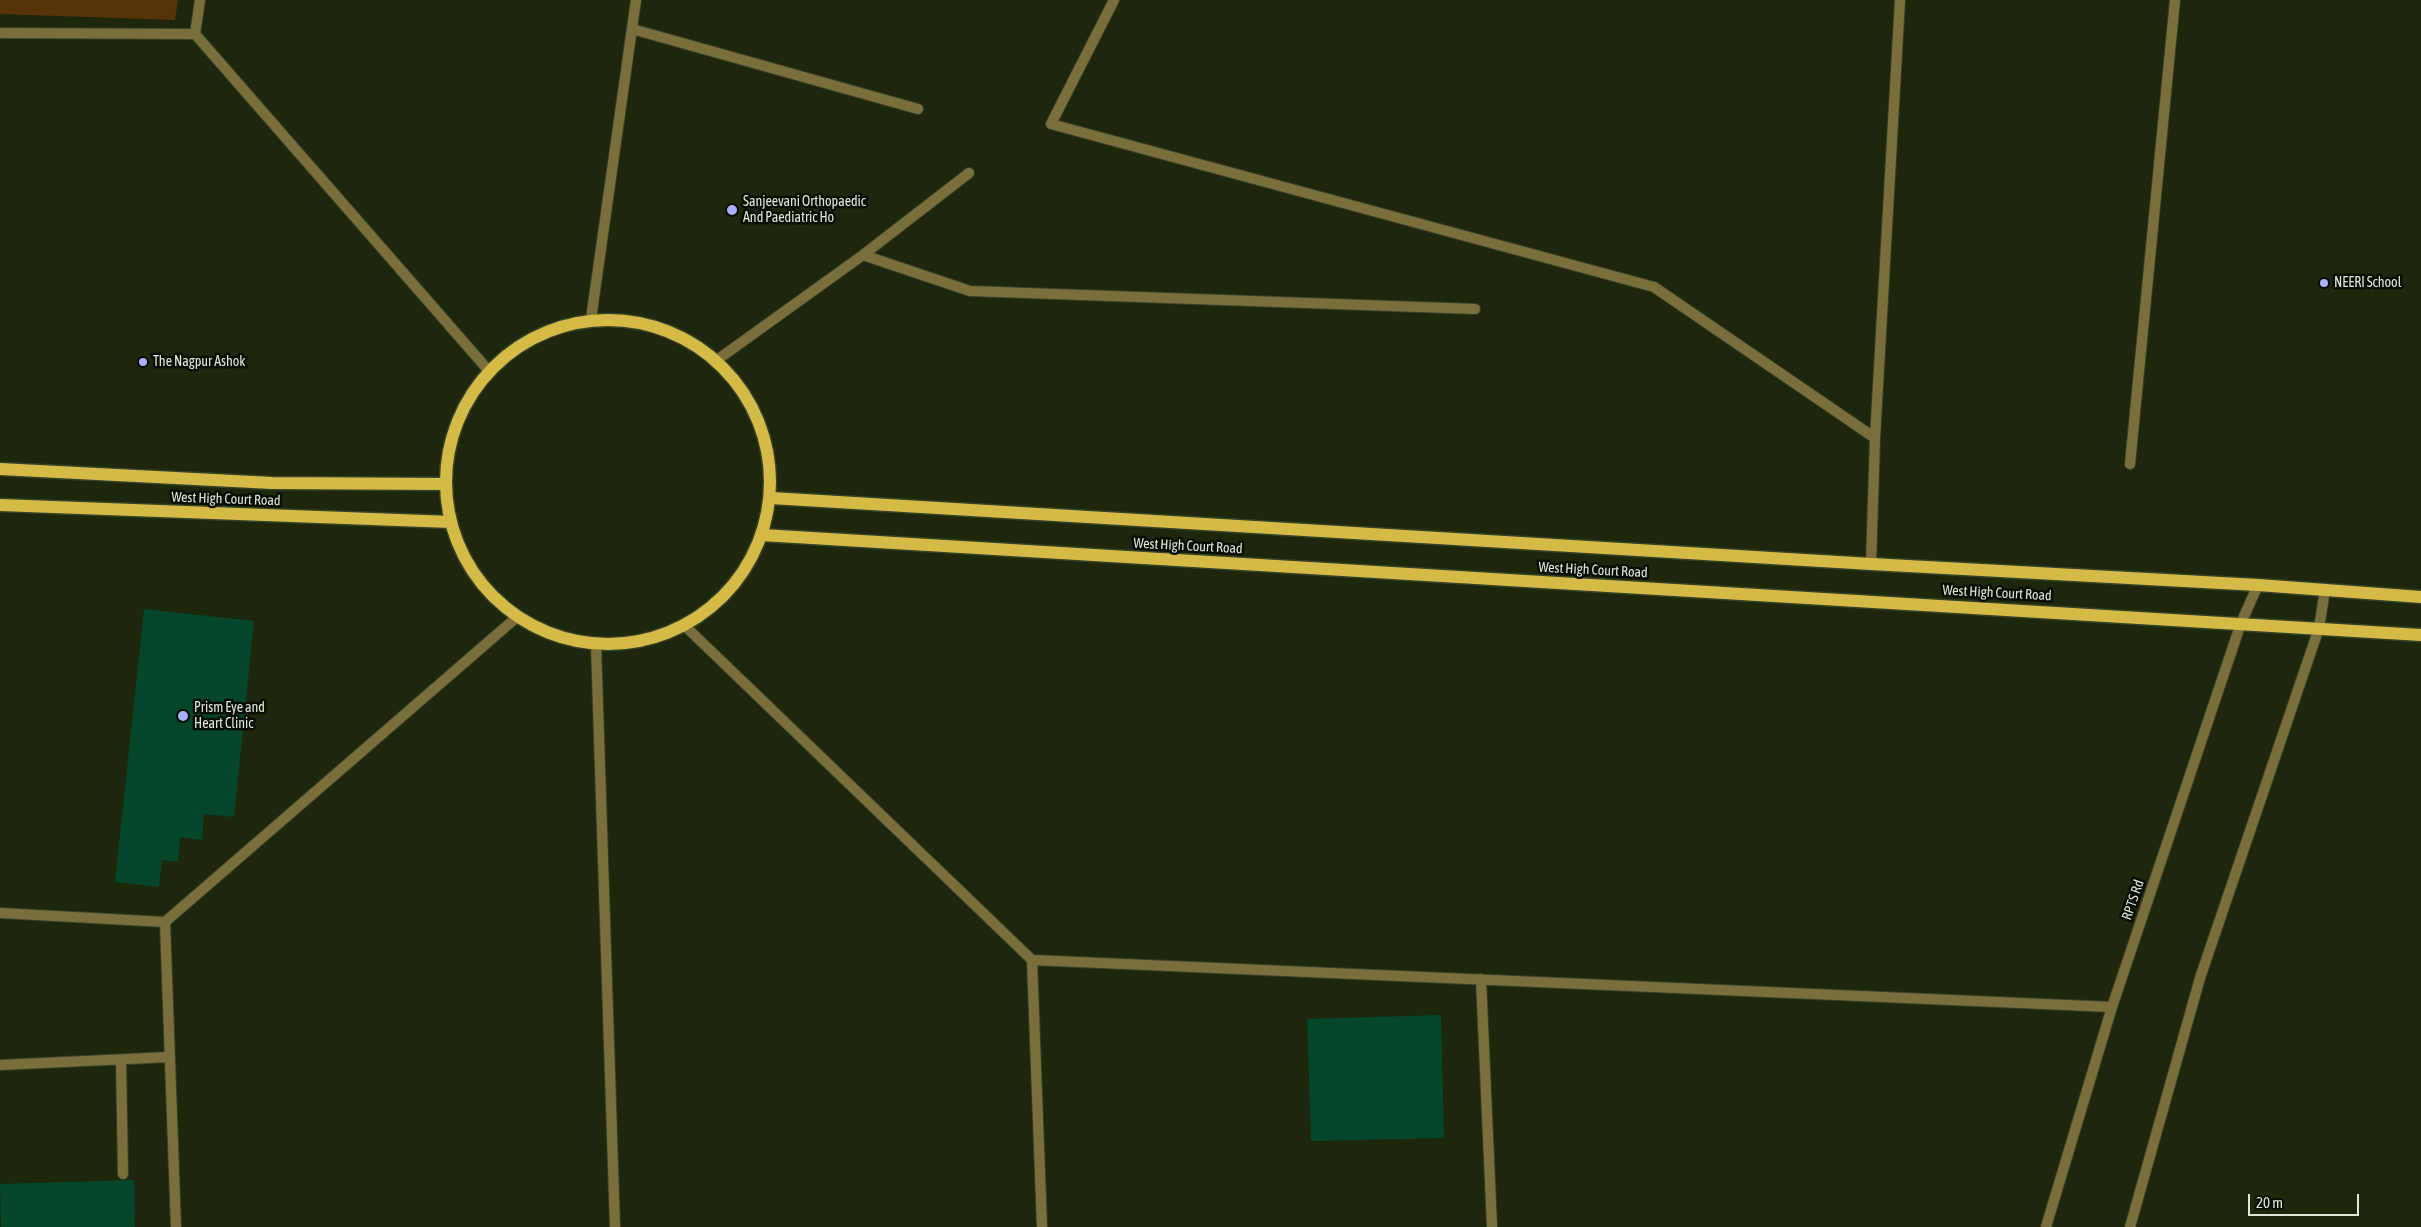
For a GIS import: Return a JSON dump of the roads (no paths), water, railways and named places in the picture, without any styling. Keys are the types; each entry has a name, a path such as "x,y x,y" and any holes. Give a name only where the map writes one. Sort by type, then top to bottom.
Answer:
{"main road":[{"path":"591,319 636,320 680,335 718,360 750,400 768,447 771,498 762,535 744,572 723,596 684,626 642,642 596,645 555,636 517,617 487,591 481,583 465,558 451,522 446,484 451,443 465,404 489,371 519,345 553,328 591,319"},
{"path":"0,469 272,483 446,484"},
{"name":"West High Court Road","path":"771,498 1871,564 2258,585 2421,597"},
{"name":"West High Court Road","path":"0,506 451,522"},
{"name":"West High Court Road","path":"762,535 2421,635"}],"street":[{"path":"195,34 200,0"},
{"path":"591,319 636,0"},
{"path":"1114,0 1050,124 1654,287 1875,438"},
{"path":"1871,564 1875,438 1900,0"},
{"path":"2130,464 2175,0"},
{"path":"632,29 918,109"},
{"path":"0,34 195,34 489,371"},
{"path":"718,360 863,255 969,173"},
{"path":"863,255 970,291 1475,309"},
{"name":"RPTS Rd","path":"2046,1227 2112,1007 2241,623 2258,585"},
{"path":"2130,1227 2200,978 2319,628 2325,590"},
{"path":"0,912 165,922 517,617"},
{"path":"684,626 1032,960 2112,1007"},
{"path":"596,645 615,1227"},
{"path":"165,922 176,1227"},
{"path":"1032,960 1042,1227"},
{"path":"1481,979 1492,1227"},
{"path":"0,1065 170,1057"},
{"path":"121,1060 123,1174"}],"place":[{"name":"Sanjeevani Orthopaedic And Paediatric Ho","path":"732,210"},
{"name":"NEERI School","path":"2324,283"},
{"name":"The Nagpur Ashok","path":"143,362"},
{"name":"Prism Eye and Heart Clinic","path":"183,716"}]}
